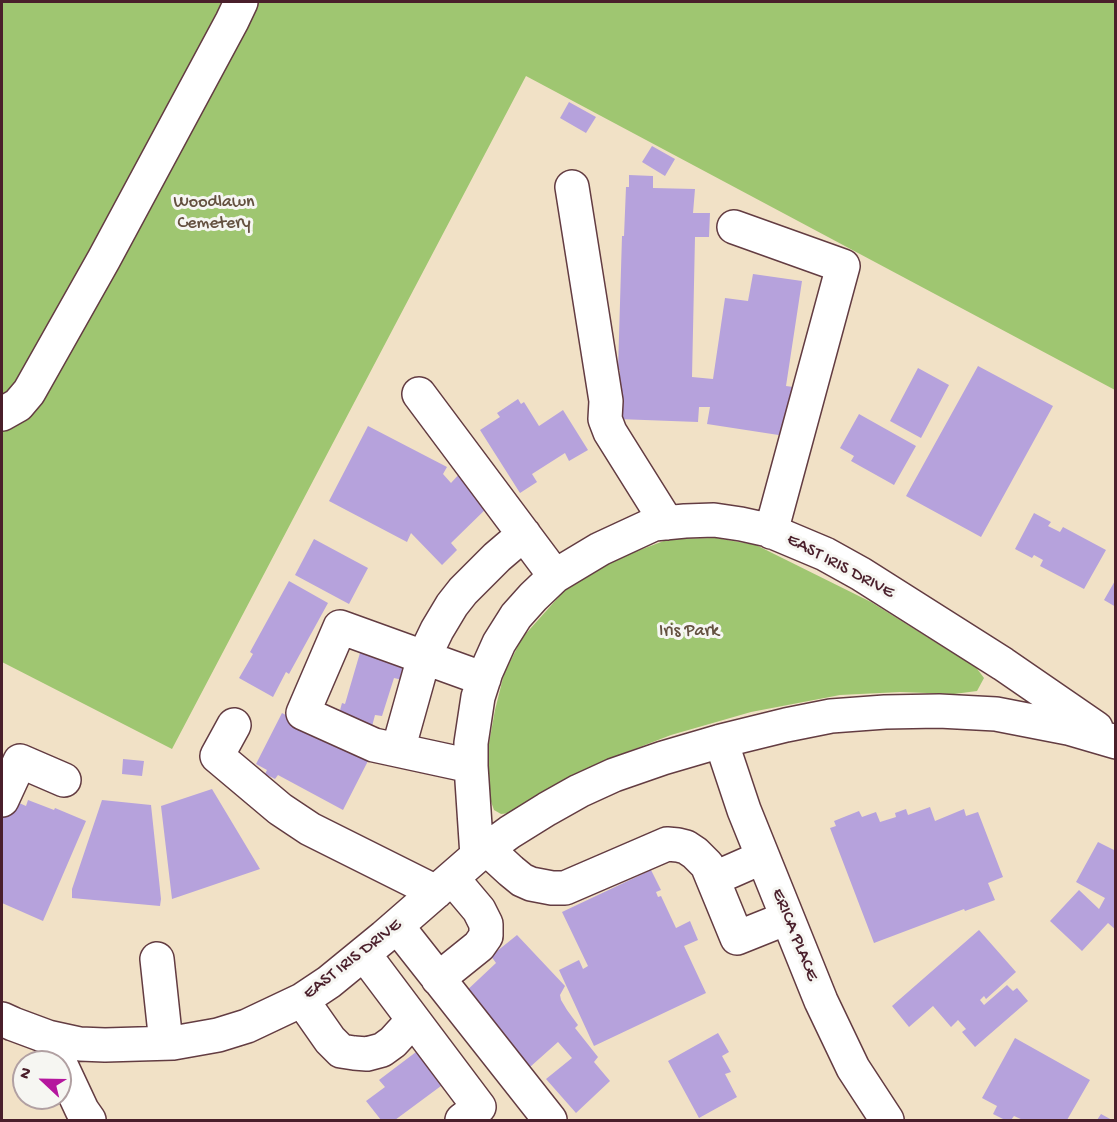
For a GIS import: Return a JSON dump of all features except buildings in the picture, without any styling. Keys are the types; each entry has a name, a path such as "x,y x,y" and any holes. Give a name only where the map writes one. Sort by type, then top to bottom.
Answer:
{"street":[{"path":"2,414 18,405 29,392 104,259 241,2"},
{"path":"572,187 606,401 605,419 610,432 667,523"},
{"path":"734,227 843,266 771,532"},
{"path":"419,394 555,576"},
{"name":"EAST IRIS DRIVE","path":"482,852 471,766 474,718 484,679 499,643 516,616 532,597 555,576 600,549 654,524 714,520 741,524 771,532 825,554 861,574 1003,664 1116,742"},
{"path":"398,750 424,657 437,630 463,591 524,534"},
{"path":"471,766 374,746 303,713 340,627 484,679"},
{"name":"EAST IRIS DRIVE","path":"66,1050 80,1044 166,1042 218,1035 247,1026 302,1000 329,982 482,852 510,832 579,791 614,775 721,741 831,716 885,711 939,711 996,714 1068,728 1116,742"},
{"path":"234,725 216,756 280,809 310,829 444,885 479,910 486,924 486,936 479,946 438,979"},
{"name":"ERICA PLACE","path":"721,741 744,810 821,1001 854,1068 887,1120"},
{"path":"2,800 21,761 64,780"},
{"path":"482,852 531,884 565,888 667,844 686,848 707,865 737,938 787,918"},
{"path":"712,879 763,857"},
{"path":"397,926 550,1120"},
{"path":"364,954 479,1107 462,1120"},
{"path":"157,959 166,1042"},
{"path":"302,1000 330,1040 341,1051 368,1054 382,1050 393,1042 413,1020"},
{"name":"EAST IRIS DRIVE","path":"2,1018 22,1028 51,1050"},
{"path":"72,1088 89,1120"}],"green space":[{"name":"Woodlawn Cemetery","path":"2,2 1115,2 1115,390 526,76 172,749 2,662"},
{"name":"Iris Park","path":"716,538 756,545 871,602 948,650 972,662 984,678 977,691 954,694 900,692 840,695 751,712 671,735 614,757 581,772 510,813 501,814 494,810 489,796 486,760 504,674 522,638 564,591 603,564 669,539"}]}
